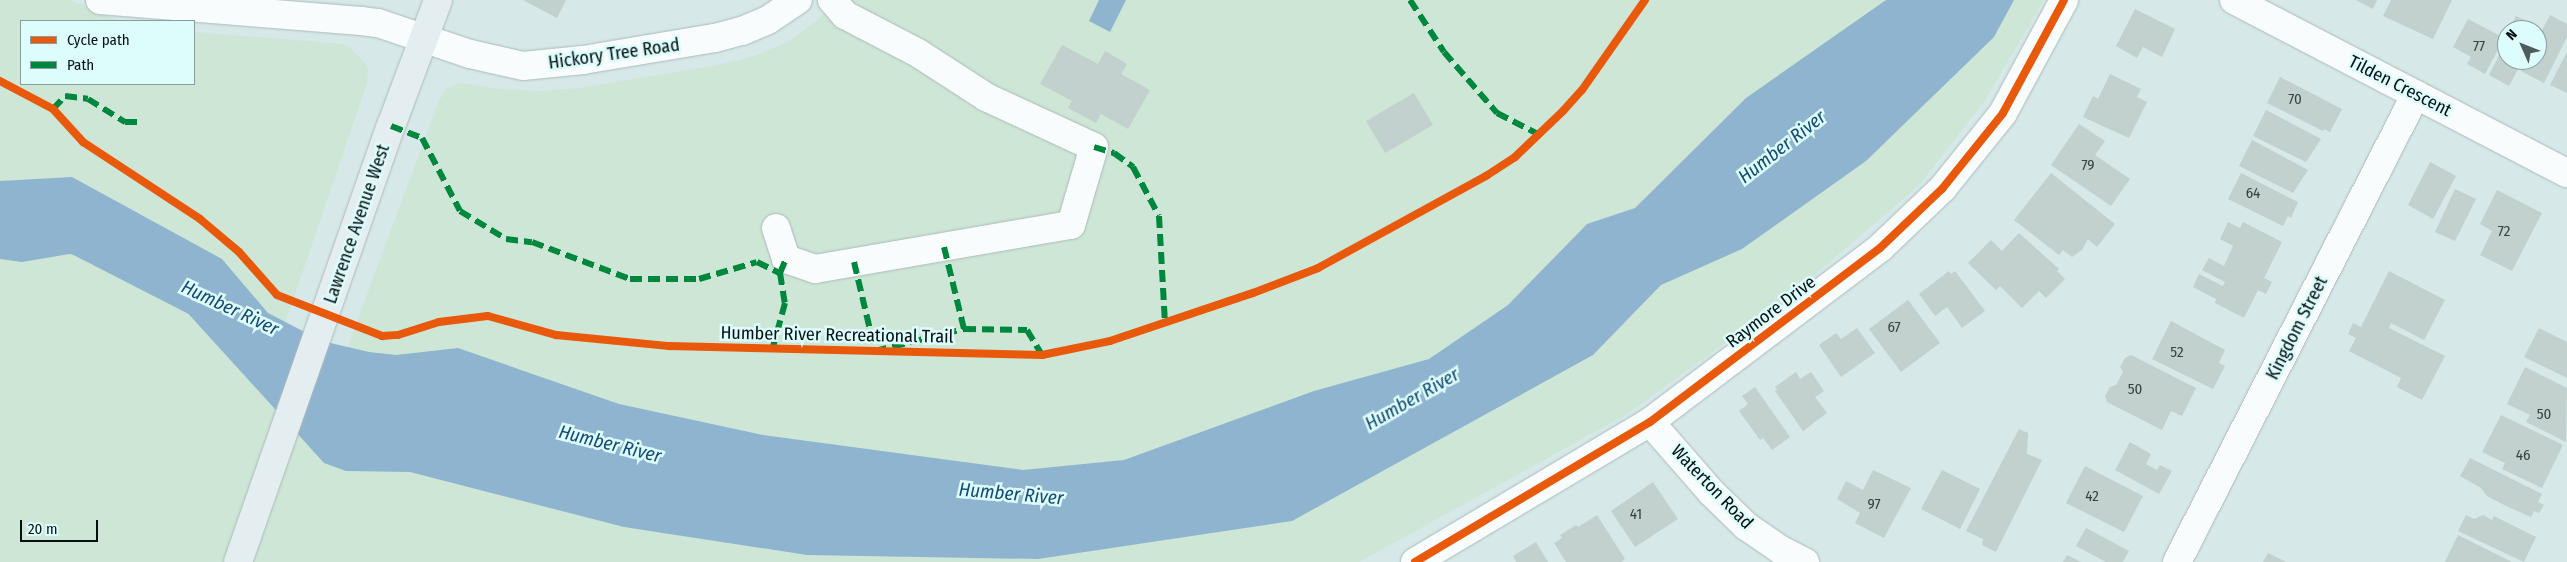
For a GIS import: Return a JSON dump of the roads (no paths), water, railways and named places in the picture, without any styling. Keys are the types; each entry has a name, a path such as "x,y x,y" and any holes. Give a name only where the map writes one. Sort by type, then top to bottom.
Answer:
{"main road":[{"name":"Lawrence Avenue West","path":"238,562 328,304 438,0"}],"street":[{"name":"Hickory Tree Road","path":"100,0 378,23 470,54 523,66 630,53 742,31 768,20 798,0"},
{"path":"776,228 786,259 815,269 1071,225 1094,147 986,97 918,53 845,15 832,0"},
{"name":"Raymore Drive","path":"1415,562 1650,422 1880,248 1942,189 2003,113 2064,0"},
{"name":"Tilden Crescent","path":"2234,0 2567,173"},
{"name":"Kingdom Street","path":"2177,562 2416,94"},
{"name":"Waterton Road","path":"1650,422 1711,492 1746,526 1781,550 1805,562"}],"water":[{"path":"1099,0 1126,0 1110,32 1089,21"},
{"path":"1886,0 2014,0 1994,37 1866,161 1742,249 1661,285 1593,355 1292,521 1038,559 807,555 624,527 410,472 346,471 324,463 134,254 111,247 22,262 0,259 0,181 72,177 222,259 268,313 322,341 369,352 396,355 458,348 619,404 763,435 1023,470 1124,460 1314,391 1429,359 1508,305 1587,224 1635,208 1746,98"}],"waterway":[{"name":"Humber River","path":"0,210 81,233 202,295"}]}
